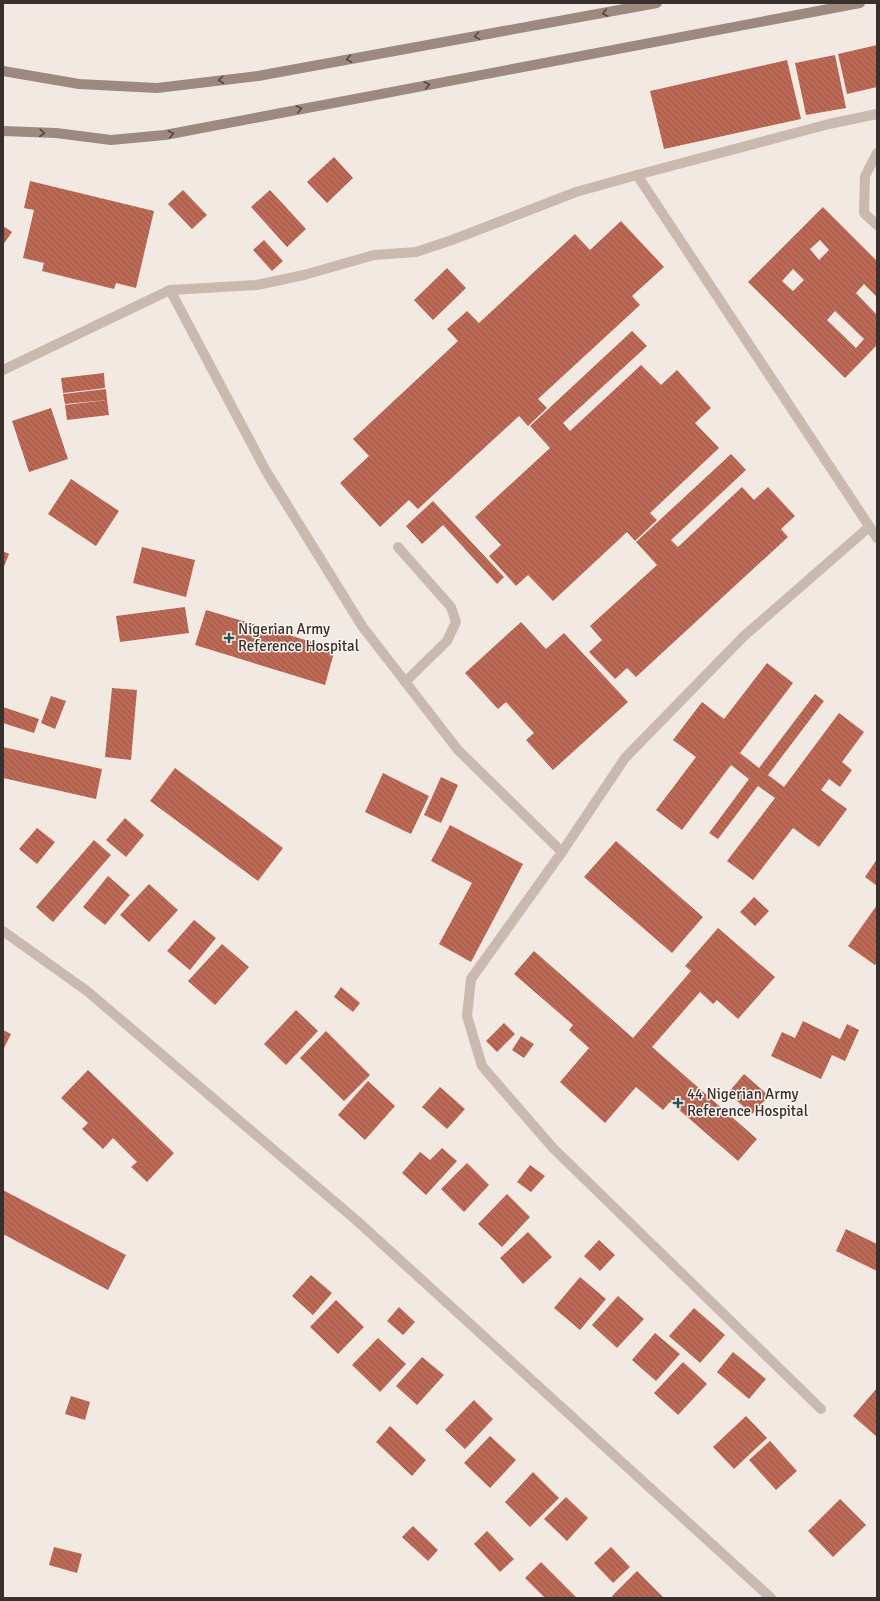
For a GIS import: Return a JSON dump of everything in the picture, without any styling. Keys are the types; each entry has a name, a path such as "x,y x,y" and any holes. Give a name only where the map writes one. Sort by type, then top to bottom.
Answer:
{"street":[{"path":"3,71 78,84 165,87 258,76 657,3"},
{"path":"3,131 56,133 111,140 165,135 860,3"},
{"path":"3,370 170,290 258,285 304,275 374,254 416,252 452,240 576,192 593,189 637,175 829,124 877,114"},
{"path":"877,153 864,176 864,214 877,225"},
{"path":"637,175 877,538"},
{"path":"170,290 266,471 362,626 458,750 562,852"},
{"path":"821,1409 553,1148 482,1066 467,1016 471,980 562,852 624,758 744,636 869,527"},
{"path":"398,547 450,607 456,622 447,641 405,682"},
{"path":"3,931 87,991 356,1220 771,1598"}],"building":[{"path":"877,45 877,87 847,94 838,54"},
{"path":"835,55 846,108 806,115 795,63"},
{"path":"787,60 801,119 664,149 650,91"},
{"path":"334,157 353,178 327,203 307,182"},
{"path":"30,181 154,211 136,288 116,283 114,289 42,271 44,263 23,258 34,210 24,208"},
{"path":"183,190 207,215 192,229 168,204"},
{"path":"270,190 306,229 287,247 251,207"},
{"path":"823,207 877,261 877,297 864,284 856,293 877,315 877,345 845,378 748,282","holes":["820,240 829,250 819,260 810,249","793,269 804,280 793,291 782,281","835,311 864,339 856,348 827,320"]},
{"path":"621,221 664,267 632,296 640,305 538,399 547,408 528,426 519,416 418,509 409,500 380,527 340,483 369,456 353,439 458,341 447,329 467,311 479,323 575,234 590,250"},
{"path":"3,226 12,232 3,245"},
{"path":"264,240 283,261 272,271 253,250"},
{"path":"447,268 466,288 433,320 414,300"},
{"path":"632,331 647,346 563,423 570,431 641,365 661,385 677,370 711,408 695,423 719,448 650,513 657,520 635,541 627,532 553,601 528,575 516,586 489,556 501,545 475,517 550,448 530,426"},
{"path":"104,373 105,388 63,393 61,378"},
{"path":"106,389 107,400 65,404 63,394"},
{"path":"107,400 109,415 67,420 65,405"},
{"path":"51,408 68,459 29,472 12,421"},
{"path":"731,454 746,470 671,540 678,547 742,487 754,500 768,487 795,516 781,529 788,537 636,677 627,668 615,679 589,652 602,640 590,626 657,565 636,542"},
{"path":"71,479 119,511 96,546 48,514"},
{"path":"433,501 504,577 497,584 443,525 422,544 406,526"},
{"path":"142,547 195,560 186,597 133,583"},
{"path":"3,551 9,554 3,569"},
{"path":"185,607 189,633 120,642 116,616"},
{"path":"206,610 335,649 325,685 195,645"},
{"path":"521,622 546,649 564,633 628,702 553,770 526,740 534,733 506,702 498,709 465,673"},
{"path":"767,663 793,683 740,753 759,768 815,694 824,701 768,775 784,787 839,713 864,732 842,762 852,770 840,787 829,779 821,790 847,809 819,847 793,828 753,880 727,861 775,798 758,786 718,839 709,833 749,779 731,765 682,830 656,810 696,757 673,740 702,702 724,719"},
{"path":"112,688 137,690 131,760 105,757"},
{"path":"51,696 66,701 55,729 41,723"},
{"path":"3,707 39,719 34,733 3,723"},
{"path":"3,747 102,769 96,799 3,778"},
{"path":"175,768 283,848 258,881 150,801"},
{"path":"383,773 429,796 411,834 365,812"},
{"path":"441,777 458,785 441,823 424,815"},
{"path":"125,818 144,835 126,857 106,840"},
{"path":"450,825 523,864 471,962 439,944 472,883 431,861"},
{"path":"37,828 55,842 37,864 19,849"},
{"path":"94,840 111,855 53,922 36,907"},
{"path":"616,841 703,917 672,953 584,877"},
{"path":"877,859 877,886 865,877"},
{"path":"108,876 130,895 105,925 83,907"},
{"path":"149,884 178,910 149,942 120,915"},
{"path":"754,897 769,911 755,926 740,912"},
{"path":"877,905 877,963 875,965 848,946"},
{"path":"194,920 216,938 190,970 167,951"},
{"path":"718,928 775,977 738,1019 717,1000 713,1004 700,992 652,1047 757,1139 738,1161 670,1102 663,1110 636,1087 605,1123 560,1082 589,1048 569,1030 573,1025 514,974 534,951 633,1038 691,971 685,966"},
{"path":"222,944 249,967 215,1005 188,981"},
{"path":"341,987 360,1003 353,1012 334,997"},
{"path":"296,1010 318,1031 286,1065 264,1044"},
{"path":"803,1021 840,1039 847,1024 859,1030 845,1061 832,1055 821,1079 771,1056 782,1032 795,1038"},
{"path":"504,1023 515,1034 497,1052 486,1041"},
{"path":"3,1030 11,1034 3,1050"},
{"path":"326,1031 370,1075 344,1101 300,1058"},
{"path":"521,1036 534,1044 524,1058 512,1050"},
{"path":"88,1070 174,1153 147,1182 131,1167 137,1162 113,1138 103,1149 82,1129 88,1123 61,1098"},
{"path":"744,1074 769,1096 752,1114 728,1093"},
{"path":"368,1081 395,1106 365,1140 338,1115"},
{"path":"440,1087 465,1109 447,1129 422,1107"},
{"path":"442,1148 457,1161 426,1195 402,1173 420,1152 430,1160"},
{"path":"467,1163 489,1185 464,1212 441,1189"},
{"path":"530,1165 545,1176 531,1192 517,1182"},
{"path":"3,1190 126,1255 108,1290 3,1234"},
{"path":"507,1194 530,1217 502,1247 478,1224"},
{"path":"846,1229 877,1244 877,1271 836,1251"},
{"path":"528,1232 552,1257 523,1284 500,1258"},
{"path":"599,1240 615,1255 600,1271 584,1256"},
{"path":"311,1275 332,1293 313,1315 292,1296"},
{"path":"580,1277 606,1299 580,1330 554,1308"},
{"path":"618,1296 644,1319 617,1348 592,1325"},
{"path":"336,1300 364,1327 338,1354 310,1327"},
{"path":"399,1307 415,1322 403,1335 387,1321"},
{"path":"694,1308 725,1335 700,1363 669,1336"},
{"path":"655,1333 680,1354 656,1381 632,1360"},
{"path":"378,1338 406,1364 380,1392 352,1365"},
{"path":"733,1352 766,1379 749,1399 717,1372"},
{"path":"422,1357 444,1375 417,1405 396,1386"},
{"path":"683,1362 707,1384 678,1415 654,1393"},
{"path":"877,1388 877,1437 853,1416"},
{"path":"71,1396 90,1402 85,1420 65,1414"},
{"path":"474,1400 493,1419 465,1449 445,1430"},
{"path":"746,1416 767,1438 734,1469 713,1447"},
{"path":"390,1426 426,1460 412,1476 376,1442"},
{"path":"490,1436 516,1460 490,1488 464,1463"},
{"path":"770,1441 797,1471 776,1490 749,1460"},
{"path":"533,1472 559,1498 530,1527 505,1502"},
{"path":"566,1497 588,1518 567,1541 544,1519"},
{"path":"840,1499 866,1525 833,1557 808,1531"},
{"path":"413,1526 438,1550 428,1561 402,1537"},
{"path":"487,1531 514,1559 500,1572 474,1544"},
{"path":"54,1547 82,1554 77,1573 49,1565"},
{"path":"611,1547 630,1567 613,1583 594,1563"},
{"path":"541,1562 576,1597 575,1598 545,1598 525,1578"},
{"path":"637,1571 664,1598 614,1598 612,1596"}],"place":[{"name":"Nigerian Army Reference Hospital","path":"229,638"},
{"name":"44 Nigerian Army Reference Hospital","path":"678,1103"}]}
